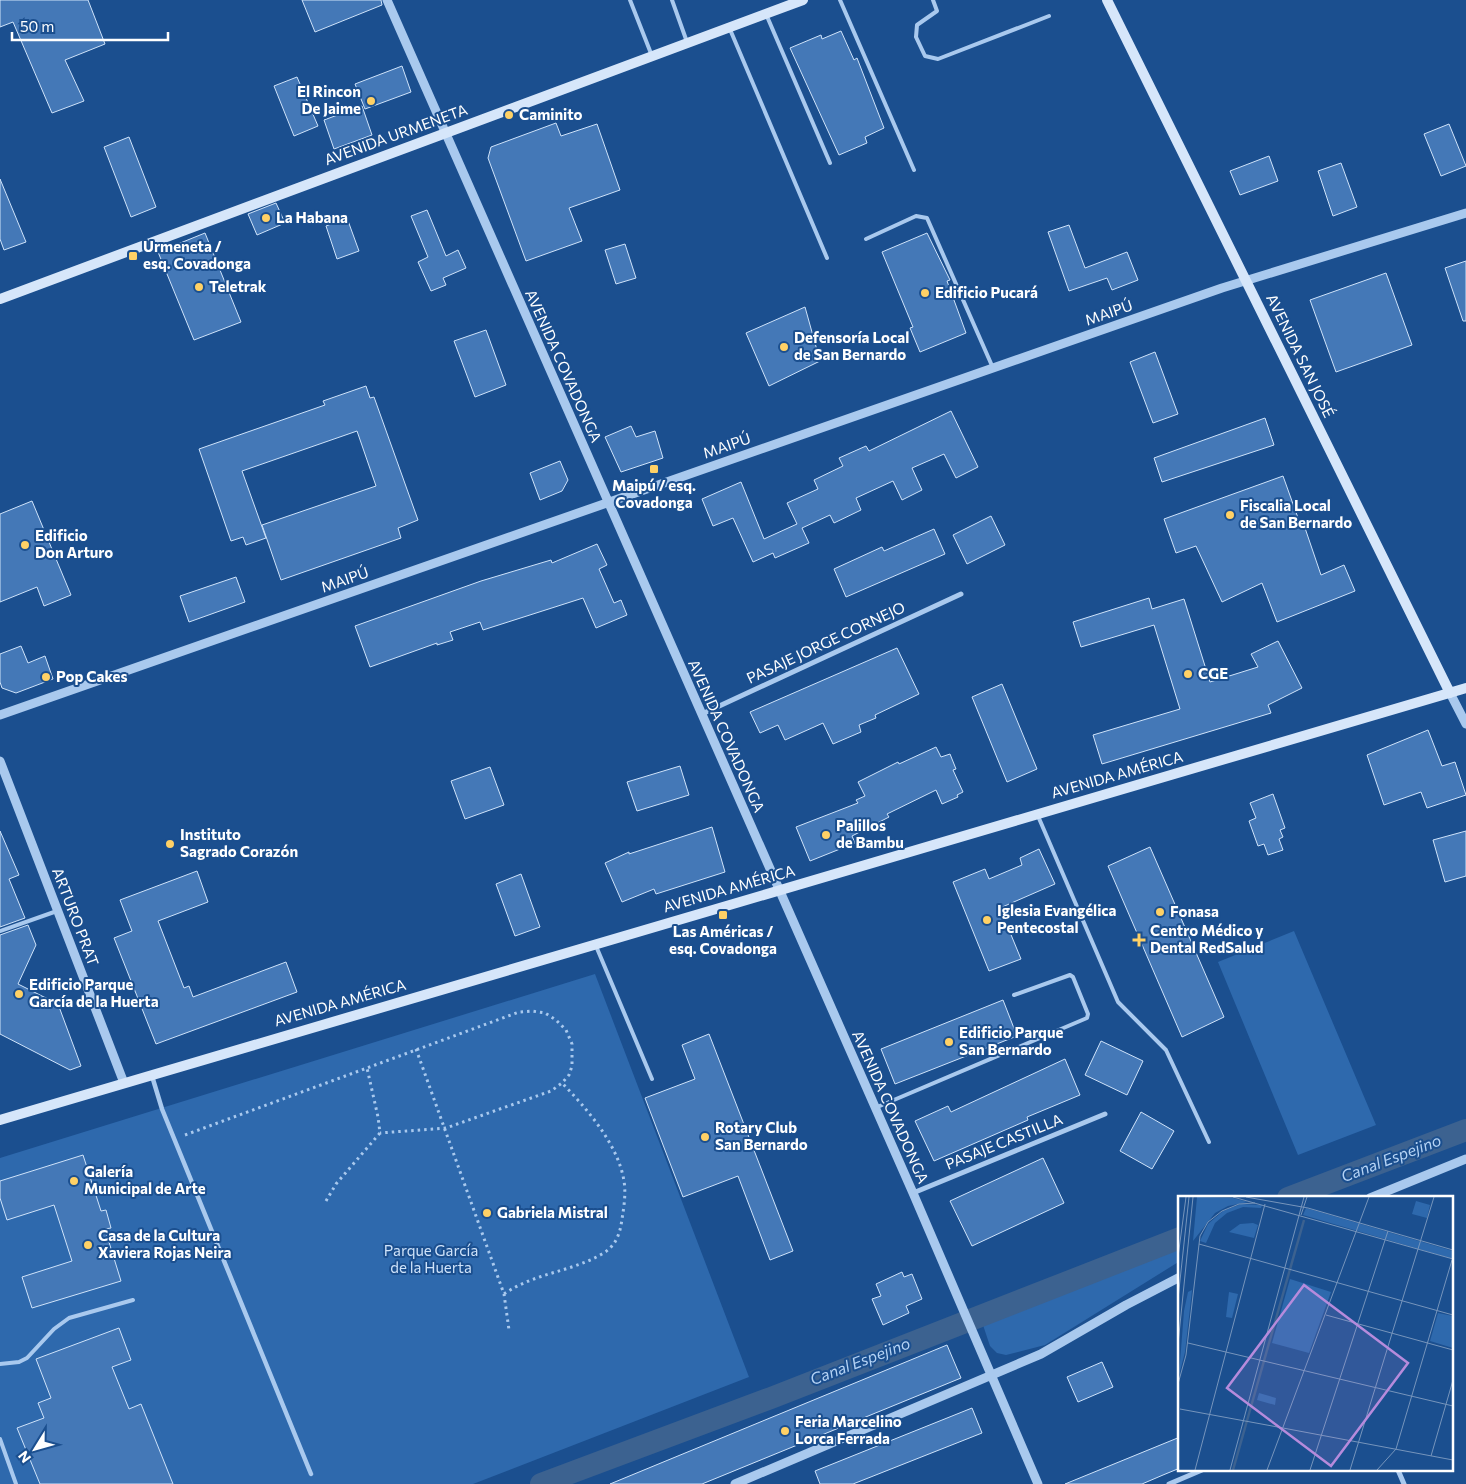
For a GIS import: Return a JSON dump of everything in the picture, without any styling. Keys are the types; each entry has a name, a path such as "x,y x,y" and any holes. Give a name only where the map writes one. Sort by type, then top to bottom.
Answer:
{"main road":[{"name":"AVENIDA URMENETA","path":"0,299 803,0"},
{"name":"AVENIDA SAN JOSÉ","path":"1107,0 1450,693"},
{"name":"AVENIDA AMÉRICA","path":"0,1120 1466,688"}],"street":[{"name":"AVENIDA COVADONGA","path":"388,0 913,1193 1038,1484"},
{"name":"MAIPÚ","path":"0,715 1246,280 1466,212"},
{"name":"PASAJE JORGE CORNEJO","path":"702,714 960,594"},
{"name":"AVENIDA SAN JOSÉ","path":"1450,693 1466,724"},
{"name":"ARTURO PRAT","path":"0,761 124,1083"},
{"path":"152,1074 174,1139 311,1474"},
{"name":"PASAJE CASTILLA","path":"913,1193 1104,1114"},
{"path":"1375,1196 1466,1159"},
{"path":"735,1484 993,1376 1058,1346 1126,1305 1178,1278"},
{"path":"1169,1484 1197,1472"},
{"path":"1399,1472 1404,1484"}],"lane":[{"path":"630,0 652,56"},
{"path":"672,0 688,43"},
{"path":"840,0 914,170"},
{"path":"933,0 938,11 917,26 916,38 925,56 938,59 1049,16"},
{"path":"766,14 830,163"},
{"path":"729,28 827,258"},
{"path":"866,239 916,216 927,218 993,368"},
{"path":"1037,814 1118,1002 1166,1050 1209,1142"},
{"path":"0,931 58,910"},
{"path":"595,944 652,1079"},
{"path":"875,1108 1087,1018 1088,1014 1070,975 1014,995"},
{"path":"0,1364 19,1362 27,1358 54,1329 69,1318 133,1300"},
{"path":"0,1439 16,1484"}],"path":[{"path":"174,1139 519,1012 545,1013 566,1030 572,1044 572,1066 569,1075 551,1091 446,1128 380,1133 336,1184 326,1201"},
{"path":"416,1049 446,1128 504,1294 509,1330"},
{"path":"367,1068 380,1133"},
{"path":"504,1294 536,1276 583,1262 602,1254 614,1245 620,1231 624,1181 615,1155 580,1102 562,1083"}],"green space":[{"path":"1294,931 1376,1125 1298,1155 1218,962"},
{"name":"Parque García de la Huerta","path":"595,974 749,1377 473,1484 0,1484 0,1158"},
{"path":"1178,1245 1178,1262 1045,1345 1006,1355 997,1353 990,1346 983,1325"}],"building":[{"path":"0,0 88,0 105,44 65,60 84,101 52,113 13,22 0,27"},
{"path":"302,0 381,0 382,5 315,32"},
{"path":"841,31 854,60 857,58 884,128 865,137 867,143 839,155 790,48 821,35 822,39"},
{"path":"402,66 411,92 365,109 355,84"},
{"path":"297,77 318,126 294,136 274,86"},
{"path":"362,106 372,135 334,149 324,120"},
{"path":"556,123 561,136 597,124 620,190 569,208 582,241 526,261 488,158 491,147"},
{"path":"1449,124 1466,166 1441,176 1424,134"},
{"path":"129,137 156,207 131,217 104,147"},
{"path":"1269,156 1278,181 1240,195 1230,171"},
{"path":"1341,163 1357,207 1333,216 1318,171"},
{"path":"0,179 26,242 4,250 0,239"},
{"name":"La Habana","path":"276,203 285,223 257,235 248,214"},
{"path":"427,210 446,256 458,250 466,268 443,278 446,285 431,291 418,262 428,257 411,216"},
{"path":"347,218 359,251 337,259 326,226"},
{"path":"1069,225 1085,268 1127,252 1138,280 1112,290 1107,278 1069,291 1048,232"},
{"name":"Teletrak","path":"205,233 241,322 194,340 158,252"},
{"name":"Edificio Pucará","path":"927,233 950,280 947,281 966,333 920,352 910,328 913,327 882,252"},
{"path":"625,244 636,278 616,284 605,250"},
{"path":"1466,261 1466,321 1463,321 1445,268"},
{"path":"1386,273 1412,345 1336,372 1310,300"},
{"name":"Defensoría Local de San Bernardo","path":"805,307 820,361 769,386 746,333"},
{"path":"486,330 506,385 475,397 454,341"},
{"path":"1155,352 1178,414 1153,423 1130,362"},
{"path":"366,386 370,398 374,397 418,520 398,528 401,538 281,580 262,525 376,486 357,431 242,471 266,538 246,545 243,537 231,541 199,449 325,405 323,401"},
{"path":"951,411 978,467 956,478 944,454 912,468 922,490 902,500 893,481 856,498 861,510 834,523 830,515 802,528 809,543 775,558 773,553 753,562 733,518 713,526 702,499 741,482 764,539 797,524 787,503 818,489 814,480 843,466 839,458 866,446 869,451"},
{"path":"1265,418 1274,445 1162,482 1154,458"},
{"path":"631,426 636,437 655,431 663,458 621,472 605,437"},
{"path":"560,461 568,480 562,491 540,500 530,473"},
{"path":"1283,476 1302,529 1305,528 1321,575 1344,565 1355,591 1277,622 1262,583 1222,602 1196,546 1176,553 1164,519"},
{"name":"Edificio Don Arturo","path":"32,501 71,595 44,606 37,587 0,602 0,514"},
{"path":"991,516 1005,545 967,564 953,535"},
{"path":"934,529 945,554 846,597 834,569 882,547 884,551"},
{"path":"597,544 607,565 599,569 614,603 621,600 627,615 596,628 583,598 483,630 480,622 450,632 453,640 437,645 437,643 370,667 355,626 481,581 551,560 552,563"},
{"path":"236,577 245,602 189,622 180,596"},
{"name":"CGE","path":"1149,598 1152,609 1184,599 1210,682 1258,667 1251,654 1278,641 1302,688 1268,705 1271,713 1102,764 1093,735 1180,709 1154,625 1081,647 1073,622"},
{"path":"21,646 28,663 45,656 53,679 16,693 2,688 0,682 0,654"},
{"path":"897,648 919,694 875,715 876,718 859,725 861,732 833,744 823,723 785,740 778,725 760,733 750,712"},
{"path":"1002,684 1037,769 1007,782 972,697"},
{"path":"1428,730 1442,766 1455,762 1466,795 1427,808 1421,792 1384,805 1367,755"},
{"path":"936,747 941,757 950,754 956,769 953,770 963,792 957,795 958,797 942,804 936,790 887,814 889,817 852,836 855,843 810,861 796,827 858,803 856,800 865,796 858,782 898,762 899,764"},
{"path":"680,766 689,795 637,811 627,782"},
{"path":"490,767 504,805 465,819 451,781"},
{"path":"1273,794 1285,828 1280,830 1283,837 1279,839 1283,850 1268,855 1264,844 1258,846 1249,821 1256,818 1250,803"},
{"path":"712,827 725,872 656,894 654,889 622,902 605,863 629,852 629,854"},
{"path":"0,831 19,875 9,879 25,918 0,927"},
{"path":"1466,831 1466,876 1445,882 1433,840"},
{"path":"1150,847 1224,1017 1182,1037 1108,866"},
{"name":"Iglesia Evangélica Pentecostal","path":"1039,849 1055,884 1000,908 1021,959 989,971 953,882 985,869 989,879 1022,865 1020,858"},
{"path":"197,871 208,902 158,921 184,988 189,986 193,997 286,962 297,992 156,1044 114,938 132,931 120,900"},
{"path":"521,874 540,927 515,936 496,884"},
{"name":"Edificio Parque García de la Huerta","path":"28,925 36,945 18,984 58,1004 81,1066 70,1070 0,1034 0,935"},
{"name":"Edificio Parque San Bernardo","path":"1003,1000 1017,1036 895,1084 881,1049"},
{"name":"Rotary Club San Bernardo","path":"709,1034 793,1251 770,1260 738,1176 683,1197 645,1098 695,1079 682,1045"},
{"path":"1101,1041 1143,1061 1127,1095 1085,1075"},
{"path":"1065,1059 1080,1095 1027,1117 1028,1120 934,1161 915,1121 948,1106 951,1112"},
{"path":"1141,1112 1174,1131 1152,1169 1120,1151"},
{"name":"Casa de la Cultura Xaviera Rojas Neira","path":"83,1155 101,1211 106,1210 111,1228 105,1229 121,1281 32,1308 22,1277 72,1261 54,1205 7,1220 0,1198 0,1181"},
{"path":"1043,1158 1064,1203 972,1246 950,1201"},
{"path":"902,1272 904,1277 912,1274 922,1299 906,1306 909,1313 883,1325 872,1299 881,1296 876,1284"},
{"path":"119,1328 131,1360 112,1367 129,1409 141,1404 173,1484 40,1484 17,1428 44,1418 38,1403 51,1398 36,1359"},
{"name":"Feria Marcelino Lorca Ferrada","path":"947,1345 961,1378 702,1484 610,1484"},
{"path":"1102,1362 1113,1387 1078,1402 1067,1377"},
{"path":"972,1408 982,1433 853,1484 820,1484 815,1471"},
{"path":"1178,1438 1178,1469 1142,1484 1065,1484"}],"waterway":[{"name":"Canal Espejino","path":"1293,1196 1466,1130"},
{"name":"Canal Espejino","path":"541,1484 771,1398 1178,1239"}],"place":[{"name":"El Rincon De Jaime","path":"371,101"},
{"name":"Caminito","path":"509,115"},
{"name":"La Habana","path":"266,218"},
{"name":"Urmeneta / esq. Covadonga","path":"133,256"},
{"name":"Teletrak","path":"199,287"},
{"name":"Edificio Pucará","path":"925,293"},
{"name":"Defensoría Local de San Bernardo","path":"784,347"},
{"name":"Maipú / esq. Covadonga","path":"654,469"},
{"name":"Fiscalia Local de San Bernardo","path":"1230,515"},
{"name":"Edificio Don Arturo","path":"25,545"},
{"name":"CGE","path":"1188,674"},
{"name":"Pop Cakes","path":"46,677"},
{"name":"Palillos de Bambu","path":"826,835"},
{"name":"Instituto Sagrado Corazón","path":"170,844"},
{"name":"Fonasa","path":"1160,912"},
{"name":"Las Américas / esq. Covadonga","path":"723,915"},
{"name":"Iglesia Evangélica Pentecostal","path":"987,920"},
{"name":"Centro Médico y Dental RedSalud","path":"1139,940"},
{"name":"Edificio Parque García de la Huerta","path":"19,994"},
{"name":"Edificio Parque San Bernardo","path":"949,1042"},
{"name":"Rotary Club San Bernardo","path":"705,1137"},
{"name":"Galería Municipal de Arte","path":"74,1181"},
{"name":"Gabriela Mistral","path":"487,1213"},
{"name":"Casa de la Cultura Xaviera Rojas Neira","path":"88,1245"},
{"name":"Feria Marcelino Lorca Ferrada","path":"785,1431"}]}
